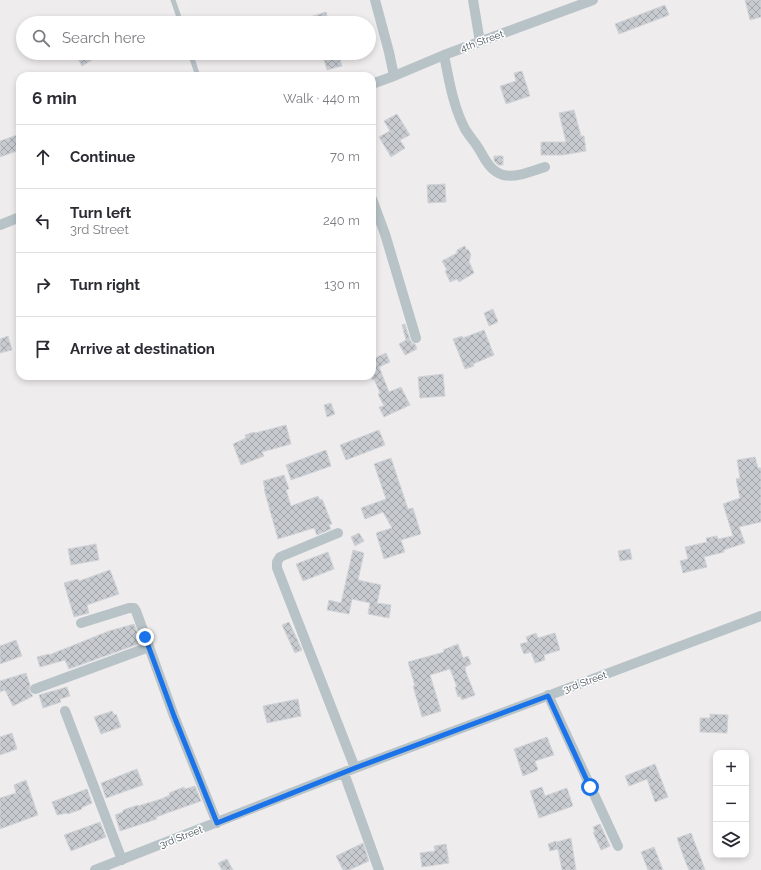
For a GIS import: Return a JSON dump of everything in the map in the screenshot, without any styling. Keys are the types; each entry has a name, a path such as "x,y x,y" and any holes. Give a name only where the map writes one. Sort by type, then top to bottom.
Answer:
{"street":[{"path":"375,0 394,76"},
{"path":"473,0 480,42"},
{"name":"4th Street","path":"376,83 444,55 593,0"},
{"path":"444,55 452,95 459,116 466,130 476,143 489,166 495,171 504,175 515,176 545,167"},
{"path":"376,210 385,234 416,338"},
{"path":"0,225 16,219"},
{"path":"338,533 280,557 277,562 277,568 355,768"},
{"path":"81,623 129,608 134,608 174,716 217,823"},
{"name":"3rd Street","path":"95,870 355,768 761,616"},
{"path":"35,689 149,647"},
{"path":"548,696 618,846"},
{"path":"65,711 122,860"},
{"path":"344,773 379,870"}],"lane":[{"path":"173,0 179,16"},
{"path":"192,60 197,72"}],"building":[{"path":"745,0 761,0 761,17 750,20"},
{"path":"665,5 669,15 619,34 615,24"},
{"path":"326,12 327,16 313,16"},
{"path":"79,60 92,60 82,66"},
{"path":"324,60 340,60 342,66 327,70"},
{"path":"522,71 530,96 506,104 500,86 516,81 514,73"},
{"path":"574,110 581,136 584,136 586,151 563,155 541,155 541,142 566,142 559,113"},
{"path":"397,114 410,135 400,140 405,148 391,157 379,137 390,131 384,121"},
{"path":"16,135 16,151 0,157 0,141"},
{"path":"494,156 503,156 503,165 498,165 494,161"},
{"path":"445,184 446,202 428,203 427,185"},
{"path":"465,246 466,250 468,249 471,255 469,261 474,273 459,282 457,279 450,282 445,271 447,270 442,261 457,253 457,250"},
{"path":"493,309 498,322 489,326 484,313"},
{"path":"405,324 410,340 415,344 417,349 405,355 399,344 406,340 402,325"},
{"path":"484,330 494,355 473,364 474,366 465,369 453,339 462,336 463,338"},
{"path":"8,336 12,350 0,353 0,339"},
{"path":"386,353 390,362 379,367 389,392 401,387 410,405 384,417 379,407 384,406 378,394 380,393 374,380 376,380 376,358"},
{"path":"443,374 445,396 420,398 418,377"},
{"path":"331,403 335,414 327,417 324,405"},
{"path":"286,425 291,444 262,452 264,456 241,465 233,444 246,438 245,435"},
{"path":"379,430 385,445 346,460 340,445"},
{"path":"326,450 331,466 291,480 286,465"},
{"path":"755,457 758,468 761,468 761,522 739,527 745,543 724,550 724,552 704,557 707,567 683,573 680,561 688,559 685,547 707,542 706,538 717,536 718,539 733,536 723,504 740,498 736,479 740,478 737,460"},
{"path":"391,458 408,509 413,508 421,534 401,540 405,552 384,559 376,533 392,528 383,512 365,519 361,508 386,499 374,464"},
{"path":"284,475 289,489 286,490 291,506 318,496 320,500 322,499 332,524 329,525 331,529 317,535 314,528 278,539 263,481"},
{"path":"359,533 364,541 355,546 351,537"},
{"path":"96,544 99,560 71,565 68,549"},
{"path":"630,549 632,559 620,561 618,551"},
{"path":"353,550 364,553 358,580 381,585 377,603 391,605 389,618 368,614 370,603 352,599 349,614 327,610 329,600 341,603"},
{"path":"328,552 334,569 303,581 296,564"},
{"path":"110,570 119,594 87,605 89,613 74,617 64,583 78,579 79,581"},
{"path":"289,622 302,650 295,653 282,625"},
{"path":"134,624 141,643 69,669 65,660 40,667 37,657 49,655 109,631"},
{"path":"536,633 538,638 555,633 560,650 544,655 545,660 535,663 531,652 524,654 520,644 528,642 526,637"},
{"path":"16,640 22,656 0,664 0,646"},
{"path":"458,644 463,658 468,656 471,664 465,667 465,670 475,695 462,700 460,696 458,697 455,687 457,687 450,669 430,675 441,711 422,717 408,662 444,652 443,650"},
{"path":"26,673 30,685 29,691 33,696 13,706 5,690 0,692 0,681"},
{"path":"67,687 70,696 60,699 61,702 43,708 39,695"},
{"path":"298,699 301,716 267,723 263,706"},
{"path":"112,711 114,715 116,714 121,727 101,734 94,717"},
{"path":"710,714 728,715 727,733 700,732 700,718 710,718"},
{"path":"12,733 17,749 0,755 0,737"},
{"path":"547,737 554,755 535,761 538,770 523,776 514,749"},
{"path":"655,764 668,797 655,802 647,779 629,786 625,776"},
{"path":"137,769 143,785 106,798 101,783"},
{"path":"26,780 38,815 0,829 0,798 16,793 14,785"},
{"path":"195,786 201,801 156,817 157,819 120,831 115,815 123,812 123,810 161,799 170,795 169,793 184,787 185,789"},
{"path":"542,787 545,796 567,788 573,806 539,818 530,791"},
{"path":"87,789 92,803 81,808 82,809 68,814 57,815 52,802"},
{"path":"100,822 106,837 71,851 64,835"},
{"path":"600,824 610,846 601,850 593,832 595,832 593,827"},
{"path":"691,833 705,870 689,870 684,858 677,838"},
{"path":"571,838 576,870 562,870 558,849 550,851 548,844 556,841 557,845 557,842"},
{"path":"363,843 369,861 349,870 343,870 336,856"},
{"path":"446,844 449,863 422,867 420,853 435,851 434,846"},
{"path":"654,847 663,870 648,870 641,852"},
{"path":"227,859 233,870 222,870 218,863"}],"route":[{"path":"145,637 174,716 217,823 355,768 548,696 590,787"}]}
